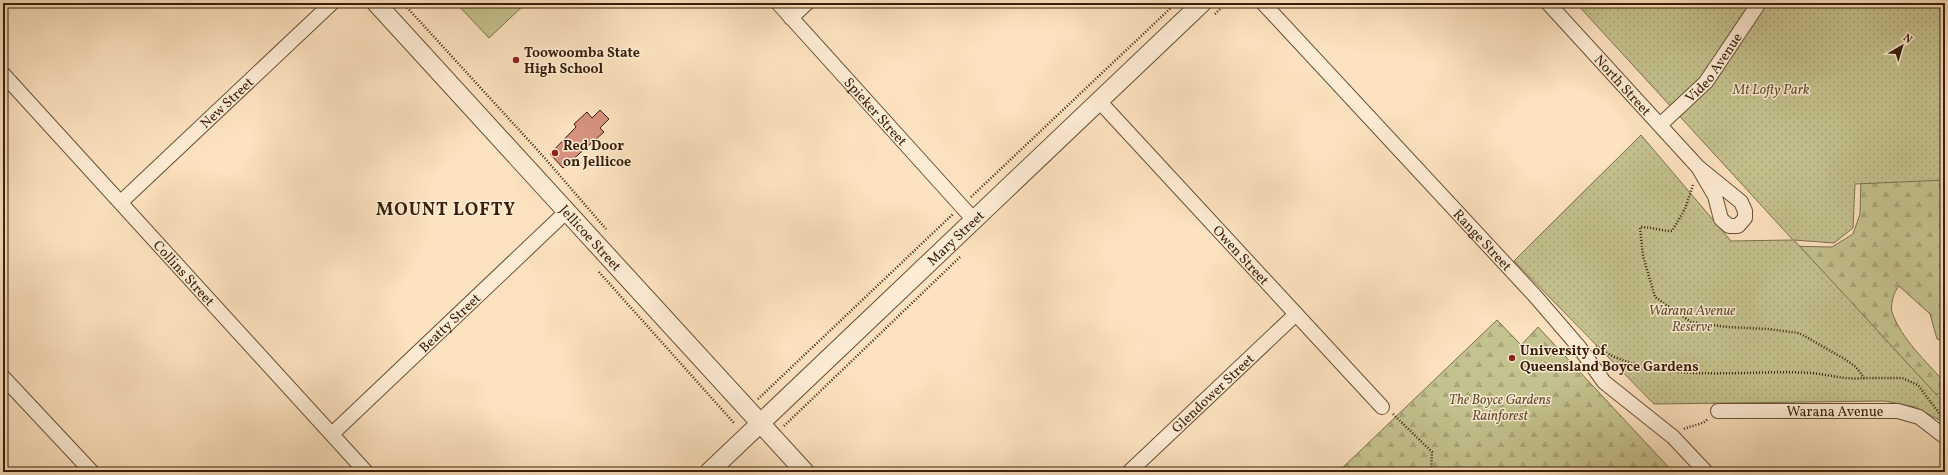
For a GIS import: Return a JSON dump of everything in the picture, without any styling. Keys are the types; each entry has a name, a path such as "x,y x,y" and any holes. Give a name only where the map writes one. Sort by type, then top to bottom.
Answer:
{"street":[{"name":"New Street","path":"121,202 332,3"},
{"name":"Jellicoe Street","path":"376,3 805,472"},
{"name":"Spieker Street","path":"778,3 974,220"},
{"path":"791,18 807,3"},
{"name":"Mary Street","path":"709,472 1100,102 1202,3"},
{"name":"Range Street","path":"1263,3 1536,296 1579,347 1604,382 1673,437 1706,472"},
{"name":"North Street","path":"1548,3 1698,167"},
{"name":"Video Avenue","path":"1660,126 1706,82 1757,6 1756,3"},
{"name":"Collins Street","path":"3,74 366,472"},
{"name":"Owen Street","path":"1100,102 1382,407"},
{"name":"Beatty Street","path":"332,434 567,211"},
{"name":"Glendower Street","path":"1129,472 1296,314"},
{"path":"3,377 92,472"},
{"name":"Warana Avenue","path":"1718,411 1898,411 1919,417 1945,437"}],"path":[{"path":"403,3 547,161 611,235"},
{"path":"1698,167 1685,209 1672,231 1664,231 1650,227 1640,227 1643,256 1655,297 1691,322 1727,327 1768,329 1799,333 1843,358 1856,367 1864,378"},
{"path":"1595,346 1616,358 1659,371 1716,374 1813,373 1853,379 1902,378 1918,386 1945,420"},
{"path":"753,394 758,400"},
{"path":"1382,407 1392,413 1432,452 1431,472"},
{"path":"1673,437 1682,430 1696,423 1703,423 1718,411"}],"green space":[{"path":"456,3 526,3 489,38"},
{"path":"1576,3 1945,3 1945,180 1855,184 1853,228 1834,243 1794,240 1945,404 1945,423 1915,407 1885,401 1654,404 1514,261 1641,135 1731,241 1793,240"},
{"path":"1945,3 1945,341 1937,339 1930,314 1899,286 1892,302 1892,312 1896,322 1908,341 1945,383 1945,394 1931,394 1514,261 1615,161 1691,244 1832,247 1853,234 1860,214 1863,115"},
{"name":"The Boyce Gardens Rainforest","path":"1497,320 1521,345 1538,327 1673,472 1338,472"}],"building":[{"path":"600,110 609,119 600,128 604,132 563,168 550,154 576,127 574,124 587,112 592,118"}],"place":[{"name":"Toowoomba State High School","path":"516,60"},
{"name":"Red Door on Jellicoe","path":"555,153"},
{"name":"University of Queensland Boyce Gardens","path":"1512,358"}],"district":[{"name":"MOUNT LOFTY","path":"446,209"}],"park label":[{"name":"Mt Lofty Park","path":"1771,89"},
{"name":"Warana Avenue Reserve","path":"1692,318"}]}
